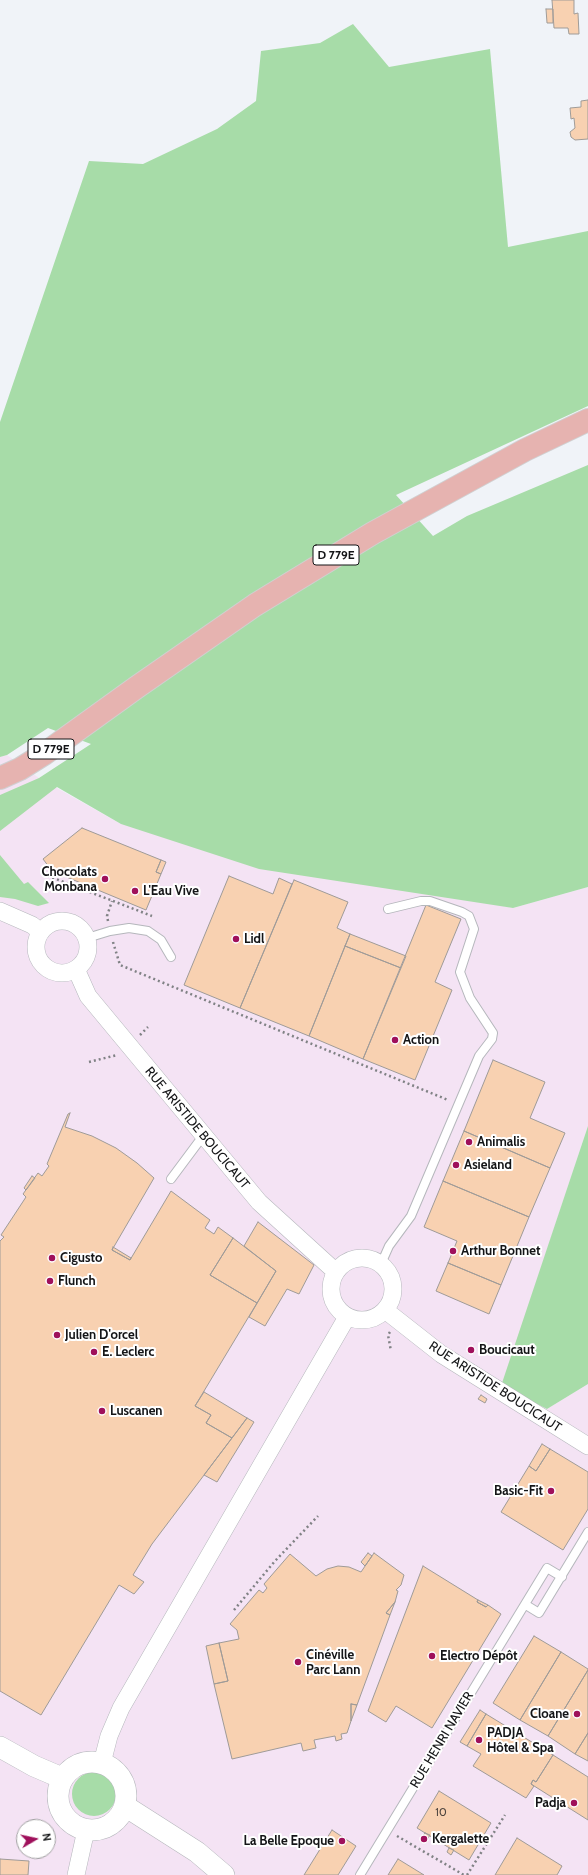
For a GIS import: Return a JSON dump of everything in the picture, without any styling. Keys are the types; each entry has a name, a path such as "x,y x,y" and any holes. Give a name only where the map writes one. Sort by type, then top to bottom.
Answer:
{"main road":[{"name":"D 779E","path":"0,778 20,769 44,754 255,605 367,537 525,450 588,420"}],"street":[{"path":"0,912 32,926 40,932"},
{"path":"63,920 77,925 87,938 87,955 83,963 76,969 68,972 60,973 51,971 44,966 37,953 36,946 40,932 47,926 63,920"},
{"name":"RUE ARISTIDE BOUCICAUT","path":"76,969 88,996 259,1202 336,1272"},
{"path":"357,1258 370,1259 381,1264 390,1275 393,1286 392,1300 385,1310 377,1317 367,1320 356,1320 347,1317 337,1308 332,1297 336,1272 345,1264 357,1258"},
{"name":"RUE ARISTIDE BOUCICAUT","path":"385,1310 441,1354 588,1446"},
{"path":"102,1763 109,1736 128,1695 347,1317"},
{"path":"0,1747 34,1766 62,1778"},
{"path":"91,1761 102,1763 112,1768 120,1775 125,1790 125,1806 120,1815 110,1825 96,1830 86,1830 67,1820 60,1811 57,1800 58,1789 62,1778 69,1769 79,1763 91,1761"},
{"path":"125,1806 197,1852 224,1875"},
{"path":"76,1875 86,1830"}],"lane":[{"path":"381,1264 389,1246 411,1216 479,1056 492,1039 493,1033 470,998 460,972 474,929 469,916 462,912 430,901 421,901 388,909"},
{"path":"87,938 110,931 129,928 148,931 161,940 171,957"},
{"path":"171,1179 203,1136"},
{"path":"526,1605 539,1613 588,1532"},
{"name":"RUE HENRI NAVIER","path":"360,1875 548,1568 562,1577"}],"path":[{"path":"43,874 152,916"},
{"path":"112,901 107,916 120,965 458,1103"},
{"path":"141,1034 148,1027"},
{"path":"89,1062 119,1055"},
{"path":"234,1610 275,1561 318,1516"},
{"path":"388,1830 465,1875 504,1815"}],"shaded area":[{"path":"7,755 39,778 121,824 513,908 588,887 588,1126 502,1386 547,1409 588,1384 588,1875 0,1875 0,757"}],"green space":[{"path":"353,24 389,67 490,49 508,247 588,231 588,406 396,495 433,536 467,516 588,465 588,887 513,908 259,869 121,824 57,787 0,831 0,795 39,778 91,744 48,728 7,755 0,757 0,422 89,161 143,164 217,129 256,101 261,51 320,43"},
{"path":"0,855 24,884 28,882 49,903 38,906 15,899 0,897"},
{"path":"588,1126 588,1384 547,1409 501,1386"},
{"path":"90,1772 98,1772 110,1778 116,1790 116,1798 110,1810 98,1816 90,1816 78,1810 72,1798 72,1790 78,1778"}],"building":[{"path":"552,0 574,0 574,14 578,13 579,34 569,34 568,28 554,28"},
{"path":"546,9 553,9 553,23 547,23"},
{"path":"588,100 588,139 575,140 571,137 570,132 575,128 574,118 571,119 570,108 581,107 581,101"},
{"path":"82,828 161,860 156,872 161,874 146,910 52,871 43,859"},
{"path":"161,860 166,862 161,874 156,872"},
{"name":"Lidl","path":"229,876 273,894 279,878 292,884 240,1008 184,985"},
{"path":"294,880 348,902 337,928 350,934 309,1036 240,1008"},
{"path":"426,905 461,919 435,982 452,990 415,1080 363,1059"},
{"path":"350,934 406,956 401,968 345,946"},
{"path":"345,946 401,968 363,1059 309,1036"},
{"path":"493,1060 545,1082 530,1118 565,1133 550,1168 464,1131"},
{"name":"Luscanen","path":"70,1113 65,1127 92,1136 116,1148 137,1163 154,1178 112,1250 130,1260 171,1191 210,1220 205,1228 214,1234 218,1227 233,1238 210,1275 257,1303 195,1406 211,1415 206,1423 232,1438 152,1544 133,1575 144,1582 134,1594 119,1585 41,1715 0,1691 0,1241 4,1237 1,1235 26,1197 23,1194 38,1173 42,1176 49,1166 47,1164 68,1114"},
{"path":"464,1131 550,1168 529,1217 443,1181"},
{"path":"32,1176 35,1178 26,1190 24,1188"},
{"path":"443,1181 529,1217 501,1285 448,1263 457,1241 424,1227"},
{"path":"258,1222 314,1265 299,1294 287,1289 265,1326 249,1317 276,1271 244,1246"},
{"path":"233,1238 276,1271 257,1303 210,1275"},
{"path":"113,1247 131,1258 130,1260 112,1250"},
{"path":"448,1263 501,1285 489,1314 436,1291"},
{"path":"204,1392 247,1418 232,1438 206,1423 211,1415 195,1406"},
{"path":"481,1395 487,1399 485,1403 478,1399"},
{"path":"247,1418 254,1422 217,1482 204,1475"},
{"path":"542,1444 550,1449 536,1471 529,1466"},
{"name":"Basic-Fit","path":"550,1449 588,1472 588,1509 563,1550 501,1512 529,1466 536,1471"},
{"path":"368,1553 372,1556 365,1566 361,1562"},
{"name":"Cinéville Parc Lann","path":"374,1553 404,1575 401,1585 396,1590 398,1591 395,1602 386,1613 390,1615 357,1705 351,1704 351,1721 347,1733 341,1734 342,1739 336,1741 335,1736 314,1740 316,1748 303,1751 301,1743 232,1759 214,1684 228,1681 219,1643 239,1639 237,1630 230,1624 259,1590 263,1593 267,1588 264,1584 290,1554 316,1576 327,1569 338,1566 349,1567 361,1572"},
{"name":"Electro Dépôt","path":"423,1566 478,1600 477,1602 486,1607 488,1605 501,1614 432,1728 396,1706 386,1722 368,1711"},
{"path":"478,1600 488,1605 486,1607 477,1602"},
{"path":"395,1602 390,1615 386,1613"},
{"path":"534,1636 561,1652 520,1720 493,1703"},
{"path":"219,1643 228,1681 214,1684 206,1646"},
{"path":"561,1652 588,1670 548,1736 520,1720"},
{"path":"588,1670 588,1733 575,1754 548,1736"},
{"path":"351,1704 357,1705 351,1721"},
{"path":"480,1710 486,1714 467,1746 460,1742"},
{"path":"486,1714 553,1755 536,1782 533,1780 531,1784 534,1786 526,1798 473,1766 481,1754 467,1746"},
{"path":"588,1733 588,1761 575,1754"},
{"name":"Padja","path":"553,1755 588,1777 588,1820 531,1784 533,1780 536,1782"},
{"path":"439,1791 491,1823 469,1860 417,1828"},
{"path":"332,1830 356,1846 338,1875 304,1875"},
{"path":"425,1833 430,1835 427,1840 422,1837"},
{"path":"517,1838 562,1866 557,1875 495,1875"},
{"path":"449,1848 454,1850 451,1855 447,1852"},
{"path":"0,1859 29,1861 28,1875 0,1875"},
{"path":"398,1859 424,1875 388,1875"}],"place":[{"name":"Chocolats Monbana","path":"105,879"},
{"name":"L'Eau Vive","path":"135,891"},
{"name":"Lidl","path":"236,939"},
{"name":"Action","path":"395,1040"},
{"name":"Animalis","path":"469,1142"},
{"name":"Asieland","path":"456,1165"},
{"name":"Arthur Bonnet","path":"453,1251"},
{"name":"Cigusto","path":"52,1258"},
{"name":"Flunch","path":"50,1281"},
{"name":"Julien D'orcel","path":"57,1335"},
{"name":"Boucicaut","path":"471,1350"},
{"name":"E. Leclerc","path":"94,1352"},
{"name":"Luscanen","path":"102,1411"},
{"name":"Basic-Fit","path":"551,1491"},
{"name":"Electro Dépôt","path":"432,1656"},
{"name":"Cinéville Parc Lann","path":"298,1662"},
{"name":"Cloane","path":"577,1714"},
{"name":"PADJA Hôtel & Spa","path":"479,1740"},
{"name":"Padja","path":"574,1803"},
{"name":"Kergalette","path":"424,1839"},
{"name":"La Belle Epoque","path":"342,1841"}]}
